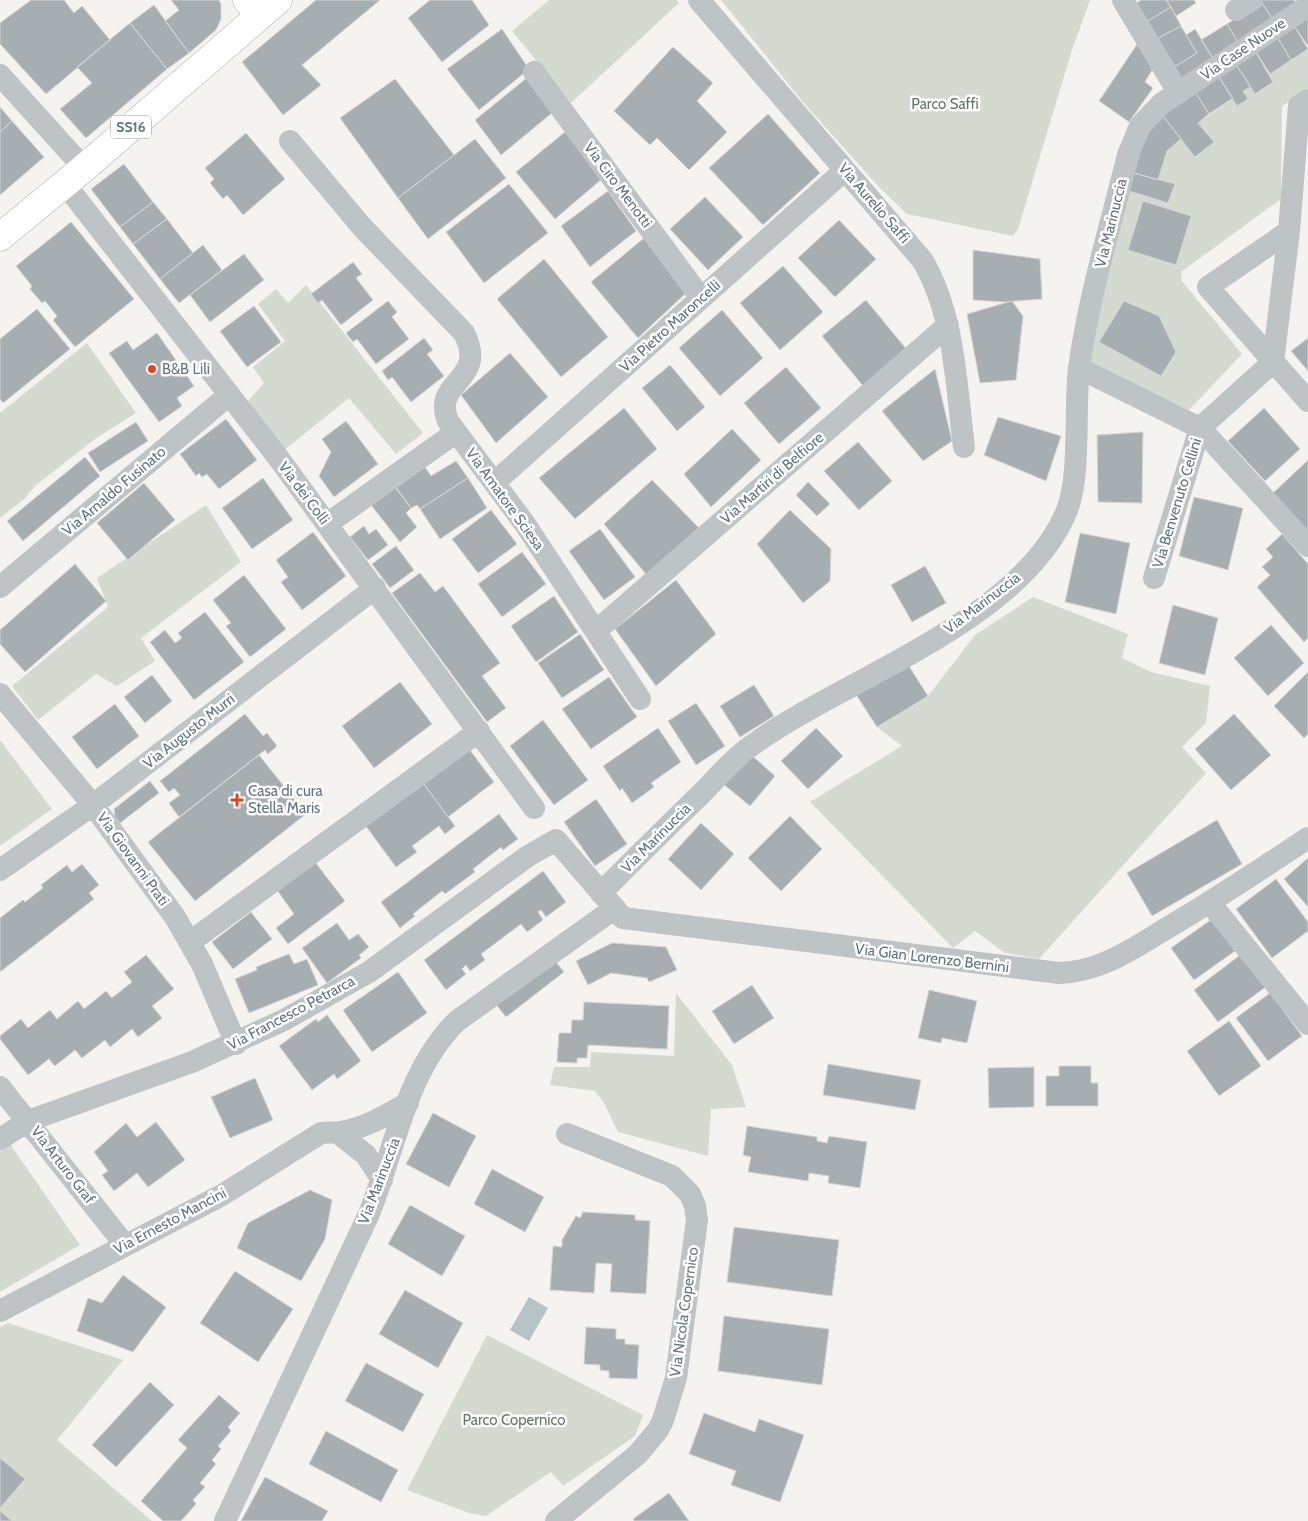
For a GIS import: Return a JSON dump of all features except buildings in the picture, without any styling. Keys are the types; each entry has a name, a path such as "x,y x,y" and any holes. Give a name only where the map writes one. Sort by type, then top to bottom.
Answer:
{"main road":[{"name":"SS16","path":"0,237 74,176 261,5"}],"street":[{"name":"Via Aurelio Saffi","path":"699,0 923,261 940,297 948,325 964,447"},
{"path":"1123,0 1178,92"},
{"name":"Via Case Nuove","path":"1178,92 1308,6"},
{"name":"Via Ciro Menotti","path":"534,72 701,298"},
{"name":"Via dei Colli","path":"0,75 229,395 375,588 534,808"},
{"name":"Via Marinuccia","path":"225,1521 382,1180 408,1103 428,1057 441,1038 457,1021 608,900 739,754 776,729 935,639 1003,591 1034,562 1057,530 1070,499 1079,368 1130,146 1143,122 1160,104 1178,92"},
{"path":"1200,428 1273,362 1289,231 1299,106 1308,100"},
{"path":"290,141 362,228 464,333 471,352 469,368 445,398 444,407 448,421 456,432"},
{"name":"Via Pietro Maroncelli","path":"495,482 845,170"},
{"path":"1289,231 1208,287 1308,401"},
{"name":"Via Martiri di Belfiore","path":"596,631 948,325"},
{"name":"Via Benvenuto Cellini","path":"1079,368 1200,428 1308,546"},
{"name":"Via Arnaldo Fusinato","path":"0,587 229,395"},
{"name":"Via Benvenuto Cellini","path":"1154,578 1200,428"},
{"name":"Via Amatore Sciesa","path":"327,524 456,432 495,482 640,699"},
{"name":"Via Augusto Murri","path":"0,870 93,805 375,588"},
{"name":"Via Giovanni Prati","path":"0,694 93,805 157,890 190,942 205,970 236,1044"},
{"path":"190,942 479,731"},
{"name":"Via Gian Lorenzo Bernini","path":"556,840 623,918 1059,973 1077,972 1103,964 1210,903 1308,838"},
{"name":"Via Francesco Petrarca","path":"0,1139 28,1121 192,1062 236,1044 284,1020 369,972 528,856 556,840"},
{"path":"1210,903 1308,1024"},
{"name":"Via Arturo Graf","path":"0,1087 125,1245"},
{"name":"Via Ernesto Mancini","path":"0,1311 222,1195 321,1133 338,1133 374,1123 408,1103"},
{"path":"338,1133 366,1155 382,1180"},
{"name":"Via Nicola Copernico","path":"556,1521 638,1454 655,1434 663,1420 677,1370 697,1220 695,1206 690,1194 672,1176 567,1134"}],"green space":[{"path":"549,0 676,0 679,3 571,103 512,31"},
{"name":"Parco Saffi","path":"721,0 1090,0 1072,50 1018,229 1013,236 907,214 879,187 802,101"},
{"path":"1308,49 1308,89 1282,106 1281,199 1181,272 1182,281 1242,354 1189,410 1085,361 1129,191 1168,203 1174,185 1158,180 1167,151 1181,139 1196,157 1214,142 1198,123 1233,98 1247,99 1243,91 1251,87 1255,93 1273,82 1269,74"},
{"path":"306,285 423,433 396,454 349,398 277,456 240,410 264,383 253,367 285,341 258,304 276,289 288,303"},
{"path":"87,343 136,413 95,439 35,486 24,499 0,518 0,413"},
{"path":"206,505 241,562 141,638 155,661 117,686 96,674 38,720 12,686 108,607 97,578"},
{"path":"1033,597 1128,634 1122,658 1151,672 1210,686 1206,723 1182,747 1206,773 1039,959 1005,953 975,931 953,948 810,802 902,746 877,727 928,696 975,635"},
{"path":"0,740 52,809 0,846"},
{"path":"676,993 732,1065 746,1107 711,1109 708,1156 618,1132 604,1103 595,1091 550,1085 554,1067 590,1067 591,1052 674,1056"},
{"path":"10,1144 80,1245 0,1292 0,1151"},
{"path":"8,1323 123,1360 57,1440 152,1521 0,1521 0,1327"},
{"name":"Parco Copernico","path":"487,1335 643,1415 635,1436 563,1486 551,1472 486,1516 469,1513 407,1490"}],"shaded area":[{"path":"529,1297 548,1308 529,1341 510,1330"}],"place":[{"name":"B&B Lili","path":"152,369"},
{"name":"Casa di cura Stella Maris","path":"237,800"}]}
